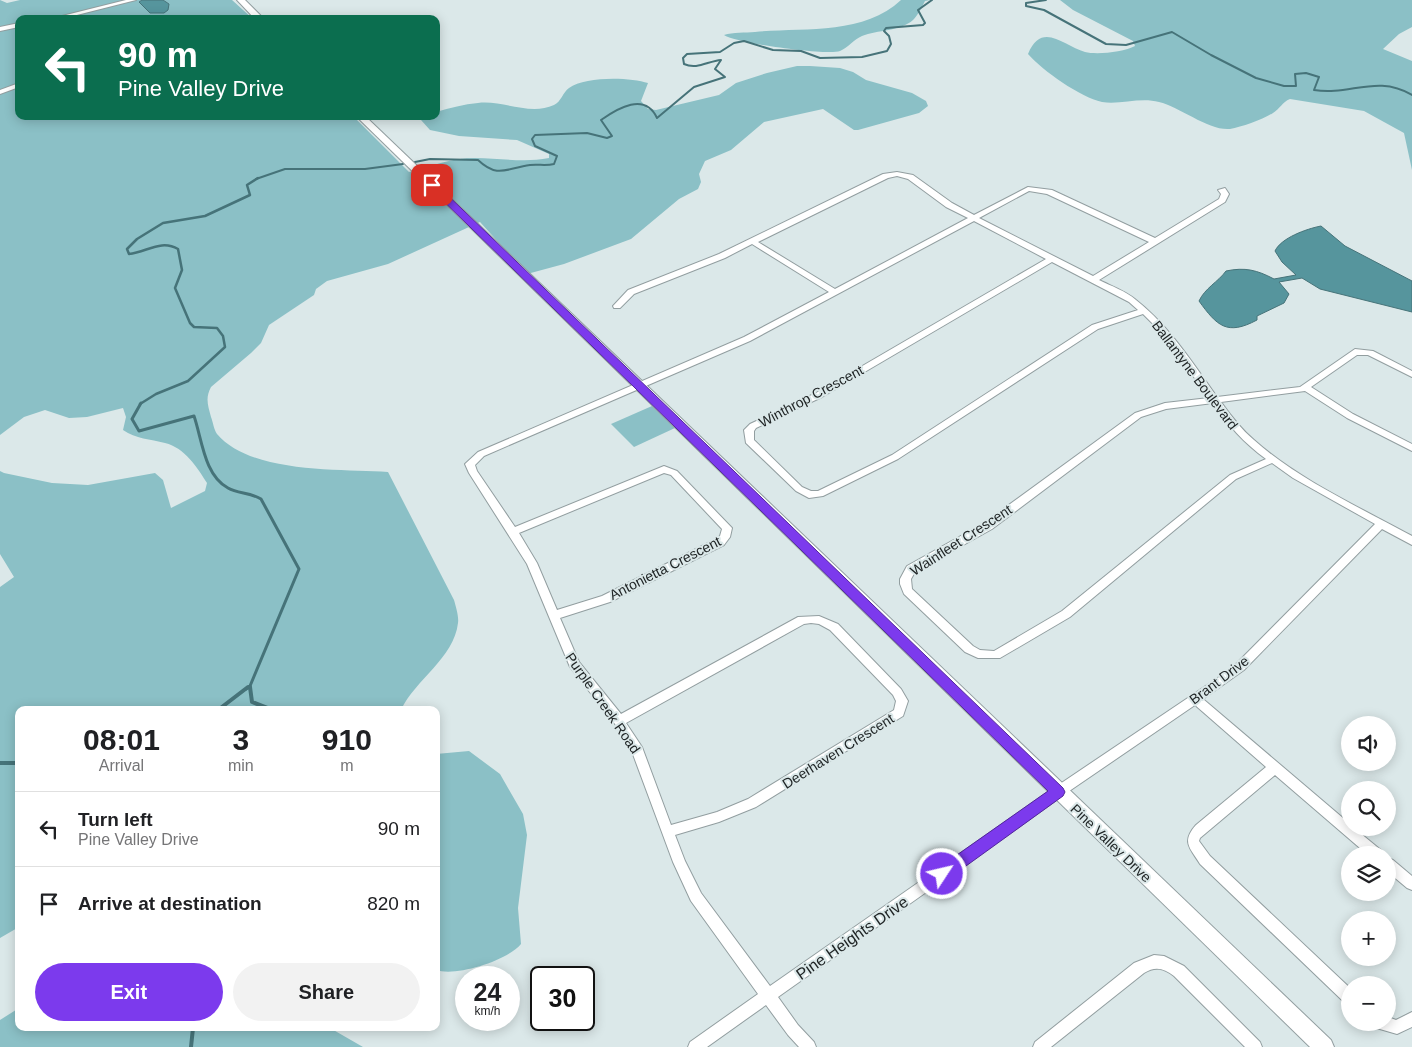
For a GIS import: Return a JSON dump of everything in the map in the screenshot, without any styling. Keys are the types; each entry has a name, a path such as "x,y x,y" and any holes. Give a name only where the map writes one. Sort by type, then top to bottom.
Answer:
{"street":[{"path":"70,15 133,0"},
{"path":"241,0 256,15"},
{"path":"0,30 15,26"},
{"path":"0,92 15,86"},
{"name":"Pine Valley Drive","path":"364,120 641,385 1058,792 1324,1047"},
{"name":"Ballantyne Boulevard","path":"617,306 631,292 753,242 891,174 905,176 919,182 946,203 1128,297 1166,332 1214,400 1242,435 1272,460 1412,541"},
{"path":"641,385 733,346 1028,189 1042,189 1154,241"},
{"path":"1094,279 1222,200 1224,194 1222,190"},
{"path":"753,242 835,292"},
{"name":"Winthrop Crescent","path":"1053,258 819,395 754,426 749,430 749,440 799,489 809,494 820,494 896,457 1095,327 1145,311"},
{"path":"1214,400 1292,392 1306,388 1355,352 1370,353 1412,374"},
{"name":"Purple Creek Road","path":"641,385 474,458 470,464 472,471 532,563 555,615 565,648 574,664 619,721 641,756 679,862 696,897 768,997 808,1047"},
{"path":"1306,388 1342,411 1412,448"},
{"name":"Wainfleet Crescent","path":"1214,400 1165,406 1132,418 988,526 911,569 905,576 905,584 908,590 969,649 986,656 996,655 1072,610 1233,477 1272,460"},
{"name":"Antonietta Crescent","path":"512,532 664,469 674,473 727,528 725,537 720,542 606,599 555,615"},
{"name":"Brant Drive","path":"1058,792 1240,667 1381,524"},
{"name":"Deerhaven Crescent","path":"619,721 802,620 815,618 824,620 834,628 897,692 902,701 899,713 757,801 730,813 668,831"},
{"path":"1195,699 1366,846"},
{"path":"1274,768 1200,829 1194,836 1193,842 1205,860 1341,989"},
{"name":"Pine Heights Drive","path":"695,1047 1058,792"},
{"path":"1396,871 1412,884"},
{"path":"1040,1047 1139,968 1154,961 1167,963 1179,971 1255,1047"},
{"path":"1396,1027 1412,1019"}],"shaded area":[{"path":"0,0 7,3 20,0 142,0 139,2 169,4 163,0 232,0 249,15 15,15 15,120 357,120 409,172 466,158 521,160 549,158 549,154 517,140 459,136 430,130 421,120 440,120 440,111 473,104 487,103 536,109 545,108 556,104 569,88 586,81 619,79 648,83 641,101 648,109 656,110 719,95 736,83 797,66 840,68 853,72 866,80 912,93 926,101 928,106 919,113 858,130 854,130 823,109 764,122 731,150 705,161 699,174 701,182 698,189 679,199 631,239 564,264 527,274 480,222 388,264 327,281 316,289 314,295 269,325 261,343 211,387 208,402 217,434 232,447 273,463 322,469 388,472 454,600 458,621 455,636 442,658 415,689 403,706 15,706 15,929 0,938 0,587 14,577 0,554 0,471 52,483 88,485 155,473 163,480 171,508 205,491 207,483 195,465 179,449 172,445 133,435 123,430 126,417 123,408 87,417 69,418 45,410 24,417 0,435"},
{"path":"142,0 163,0 169,4 168,10 164,13 150,13 139,2"},
{"path":"901,0 930,0 925,1 917,16 908,24 862,36 840,51 818,52 782,48 745,42 724,35 850,25 886,12"},
{"path":"1060,0 1412,0 1412,27 1399,34 1383,49 1412,61 1412,170 1404,133 1364,111 1290,99 1273,113 1258,121 1235,128 1222,129 1204,123 1159,102 1145,100 1109,103 1083,95 1052,75 1028,54 1034,44 1040,39 1054,38 1085,52 1096,53 1118,51 1135,46 1133,41 1073,10"},
{"path":"1321,226 1345,246 1412,281 1412,312 1320,289 1302,278 1279,282 1289,294 1284,303 1257,316 1257,320 1247,325 1230,328 1224,326 1211,317 1199,301 1205,292 1226,271 1251,270 1274,279 1296,275 1282,262 1275,251 1288,238 1308,229"},
{"path":"652,406 675,428 634,447 611,424"},
{"path":"469,751 500,774 523,814 527,835 518,908 521,944 505,956 481,966 455,966 455,971 440,971 440,754"},
{"path":"15,1011 15,1031 335,1031 363,1047 0,1047 0,1020"}],"waterway":[{"path":"415,162 430,159 478,160 485,166 497,171 530,165 554,164 557,156 535,146 532,139 535,135 587,133 607,138 612,136 601,120 615,111 638,104 652,110 657,118 694,87 725,77 715,69 721,60 698,66 689,66 684,64 683,58 687,54 720,52 734,43 744,41 773,50 801,51 820,58 862,57 887,51 891,44 889,36 884,31 886,28 923,25 925,23 918,10 932,0"},
{"path":"1046,0 1026,3 1026,6 1044,10 1106,44 1126,45 1172,32 1256,78 1284,86 1296,86 1295,74 1306,73 1319,77 1314,90 1327,91 1387,86 1412,95"},
{"path":"257,179 285,169 365,169 403,164"},
{"path":"141,404 156,394 188,381 225,347 223,336 217,328 194,327 190,323 175,288 182,270 178,249 166,245 129,254 127,249 137,239 163,223 205,216 250,195 247,185 257,179"},
{"path":"141,404 132,419 139,431 194,416 205,456 214,474 228,488 261,499 299,569 250,686"},
{"path":"246,689 250,686"},
{"path":"223,706 248,687"},
{"path":"250,687 252,702 262,706"},
{"path":"0,763 15,763"},
{"path":"191,1047 193,1031"}],"route":[{"path":"432,185 1058,792 942,874"}]}
